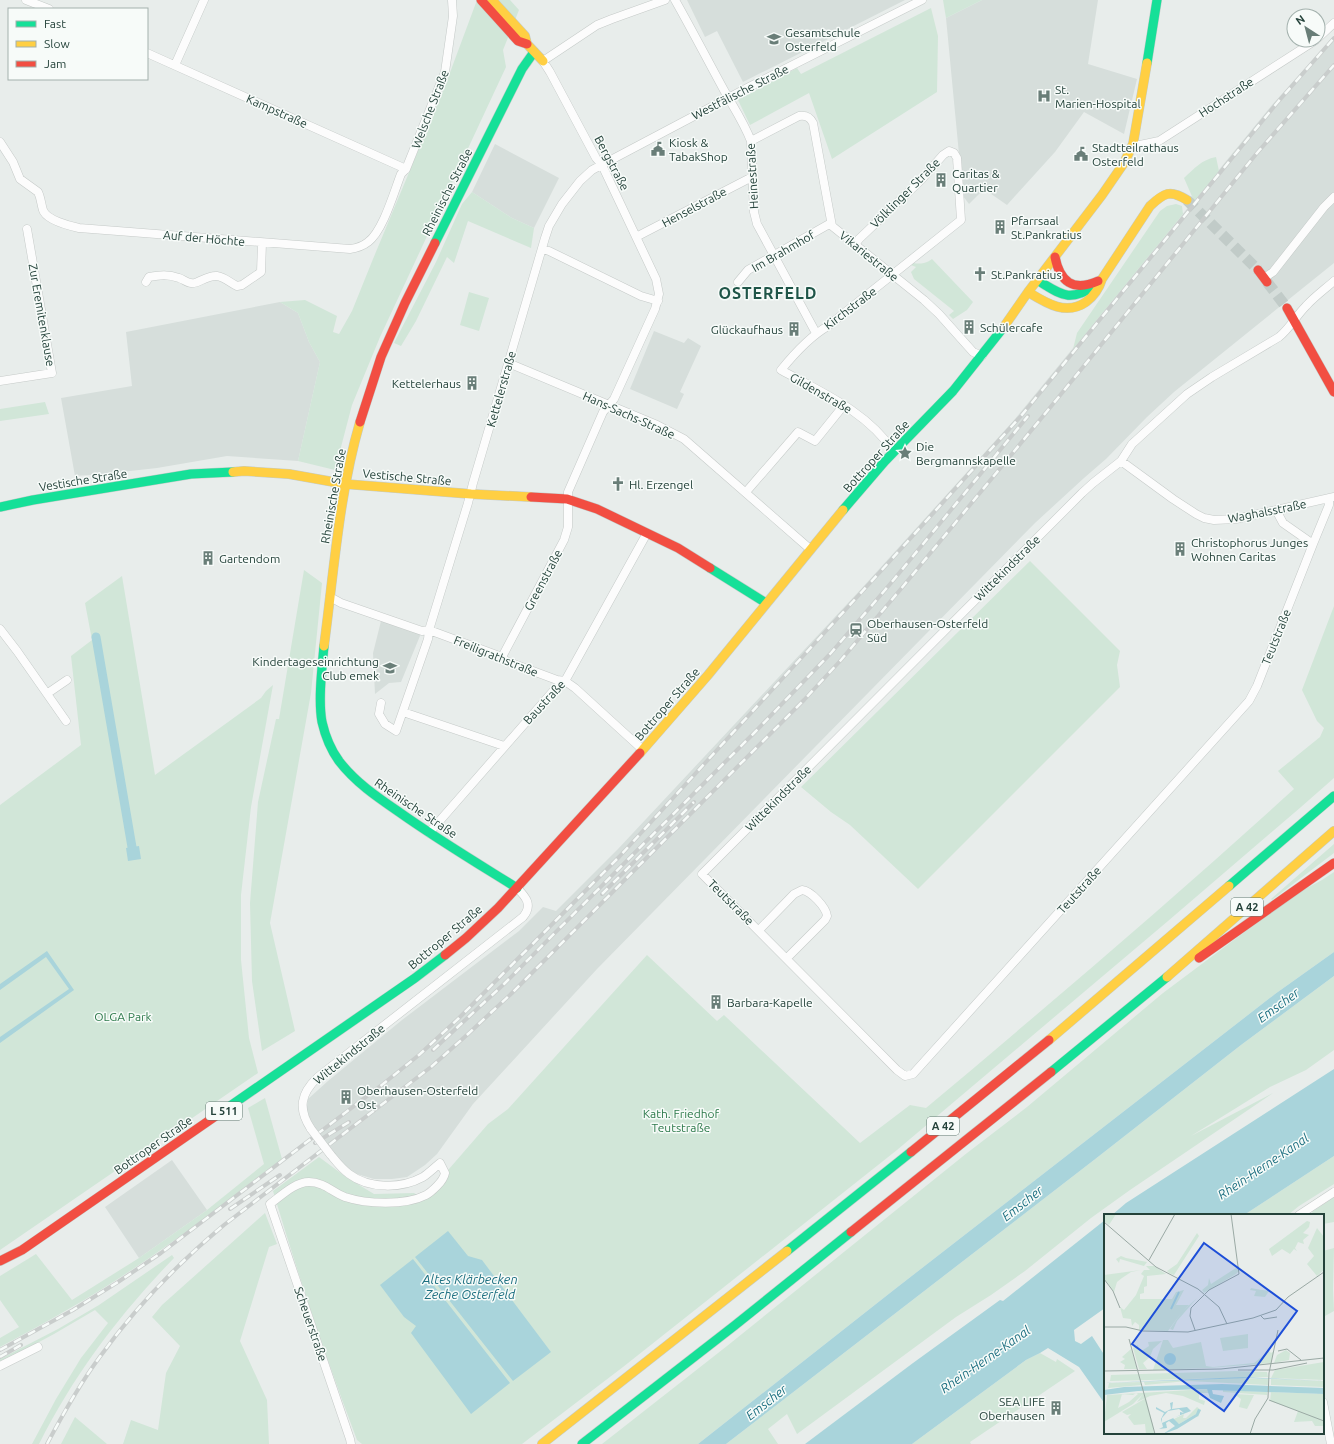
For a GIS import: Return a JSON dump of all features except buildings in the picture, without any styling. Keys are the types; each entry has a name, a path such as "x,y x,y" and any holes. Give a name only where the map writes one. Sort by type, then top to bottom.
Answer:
{"main road":[{"name":"Bergstraße","path":"481,0 518,41 527,44"},
{"name":"Bergstraße","path":"492,0 525,36 527,44 542,61"},
{"name":"Bottroper Straße","path":"0,1261 22,1250 415,978 445,955 482,923 517,888 643,750 712,669 810,549 894,452 953,391 999,334 1028,292 1113,180 1124,163 1133,144 1157,0"},
{"name":"Rheinische Straße","path":"517,888 429,833 360,783 339,761 328,741 322,722 320,702 321,676 330,597 345,484 355,439 365,405 388,340 405,304 505,102 522,69 534,52"},
{"path":"1037,280 1061,295 1071,297 1088,292 1102,279 1150,206 1156,200 1166,194 1174,193 1187,200"},
{"path":"1055,257 1059,272 1066,281 1080,286 1094,283 1102,279"},
{"path":"1258,270 1266,280"},
{"path":"1028,292 1056,308 1070,309 1085,303 1093,296 1098,290 1102,279"},
{"path":"1287,308 1334,392"},
{"name":"Vestische Straße","path":"0,507 33,500 208,472 244,470 273,472 345,484 471,494 567,499 597,510 687,553 766,603"},
{"name":"A 42","path":"542,1444 726,1300 1006,1074 1108,990 1334,796"},
{"name":"A 42","path":"582,1444 734,1326 1007,1108 1180,966 1334,831"},
{"path":"1180,966 1204,956 1334,862"}],"street":[{"path":"26,0 46,8"},
{"path":"175,65 204,0"},
{"name":"Welsche Straße","path":"406,169 445,72 453,16 452,0"},
{"path":"542,61 597,25 612,18 665,0"},
{"name":"Heinestraße","path":"675,0 728,98 744,122 751,141 755,220 773,256 816,332"},
{"name":"Westfälische Straße","path":"602,166 728,98 922,0"},
{"name":"Hochstraße","path":"1326,31 1334,23"},
{"name":"Hochstraße","path":"1133,144 1140,145 1159,141 1303,48"},
{"name":"Kampstraße","path":"148,53 406,169"},
{"name":"Bergstraße","path":"542,61 550,72 596,158 602,166 656,279 658,301"},
{"name":"Vikariestraße","path":"751,141 799,116 805,116 810,119 813,123 831,223 834,228 907,286 939,314 973,352 982,356"},
{"name":"Auf der Höchte","path":"0,142 13,162 20,179 38,192 44,213 58,222 79,228 350,249 359,248 368,242 380,228 402,174 406,169"},
{"name":"Völklinger Straße","path":"855,245 859,239 921,180 946,152 952,151 957,158"},
{"name":"Kirchstraße","path":"781,370 788,360 816,332 828,326 961,220 957,158"},
{"name":"Kettelerstraße","path":"381,703 379,714 385,724 396,731 428,639 429,630 471,494 549,226 562,204 580,181 592,170 602,166"},
{"name":"Henselstraße","path":"636,237 752,177"},
{"path":"1266,280 1334,196"},
{"name":"Im Brahmhof","path":"738,282 742,275 748,270 831,223"},
{"name":"Zur Eremitenklause","path":"0,381 52,373 27,229"},
{"path":"146,282 148,277 164,274 174,276 191,284 209,276 217,276 224,278 237,286 242,285 261,272 262,243"},
{"path":"542,249 641,296 658,301 614,399 603,412 568,492 567,499"},
{"name":"Wittekindstraße","path":"702,874 1093,482 1120,461 1132,444 1187,394 1212,377 1279,337 1291,326 1294,319 1307,305 1334,281"},
{"name":"Hans-Sachs-Straße","path":"508,363 609,405 686,441 810,549"},
{"name":"Gildenstraße","path":"781,370 851,408 888,442 894,452"},
{"path":"746,492 798,432 815,441 844,405"},
{"name":"Waghalsstraße","path":"1120,461 1173,499 1204,518 1214,520 1230,520 1331,498"},
{"name":"Teutstraße","path":"702,874 897,1070 905,1076 913,1074 1246,705 1257,686 1331,498"},
{"name":"Greenstraße","path":"502,657 564,540 568,527 567,499"},
{"path":"1276,510 1283,523 1313,544"},
{"name":"Baustraße","path":"429,833 555,689 565,681 647,533"},
{"name":"Freiligrathstraße","path":"330,597 342,603 422,631 429,630 502,657 506,661 557,680 565,681 575,688 643,750"},
{"path":"0,629 3,630 66,720"},
{"path":"48,693 67,680"},
{"path":"403,712 504,746"},
{"name":"Wittekindstraße","path":"270,1204 298,1184 307,1182 321,1184 339,1194 363,1202 388,1203 419,1198 432,1191 443,1178 445,1173 440,1163 423,1176 408,1183 382,1186 367,1184 355,1178 340,1166 306,1122 302,1106 304,1094 309,1086 318,1077 523,917 527,911 528,905 524,895 517,888"},
{"name":"Teutstraße","path":"759,930 794,894 802,890 808,892 824,908 827,916 825,920 786,958"},
{"path":"1301,1214 1334,1192"},
{"name":"Scheuerstraße","path":"270,1204 351,1444"},
{"path":"0,1366 38,1347"},
{"path":"1324,1407 1331,1444"}],"shaded area":[{"name":"Gesamtschule Osterfeld","path":"687,0 905,0 743,82 717,31 705,37"},
{"name":"St. Marien-Hospital","path":"982,0 1098,0 1088,64 1137,79 1124,134 1084,112 1055,152 1007,205 984,189 969,204 963,196 946,18"},
{"path":"1334,36 1334,263 1174,392 1106,459 1035,523 597,969 473,1104 437,1154 425,1165 407,1177 392,1179 374,1179 357,1174 343,1167 331,1154 306,1114 308,1099 402,1020 519,931 543,907 556,911 618,849 862,588 1015,419 1272,105 1323,48 1326,48 1326,45"},
{"path":"495,144 559,178 534,228 512,218 472,192"},
{"path":"280,302 298,313 309,342 320,362 298,461 227,456 157,468 75,476 61,398 132,386 126,332"},
{"path":"654,331 684,343 688,338 701,346 680,392 684,394 677,409 630,389"},
{"name":"Kindertageseinrichtung Club emek","path":"382,617 422,631 401,682 389,683 375,694 373,653"},
{"path":"172,1160 207,1210 139,1258 105,1207"}],"green space":[{"path":"477,0 510,0 519,10 503,50 506,67 380,337 352,405 335,470 298,461 320,362 309,342 298,313 280,302 305,300 337,316 333,332 339,334 352,311 445,86"},
{"path":"943,0 982,0 946,18"},
{"path":"931,8 938,36 937,92 832,159 809,93 750,125 738,100 797,68 801,74"},
{"path":"1216,157 1219,171 1194,201 1184,178 1202,162"},
{"path":"472,192 512,218 534,228 531,248 468,221 454,263 447,257 416,321 401,346 394,343 436,262 462,204"},
{"path":"1176,204 1182,206 1183,214 1073,349 1077,333 1160,211 1167,206"},
{"path":"932,259 973,302 967,310 953,319 949,315 954,311 914,279 911,272 916,267 911,265 913,263 923,263"},
{"path":"469,292 489,298 479,331 460,325"},
{"path":"45,402 49,414 0,421 0,409"},
{"path":"1030,561 1120,651 1117,665 1120,687 918,889 850,825 831,812 801,787"},
{"path":"304,570 322,583 311,693 270,923 295,1031 262,1051 252,981 250,903 258,802 276,719 279,719"},
{"name":"OLGA Park","path":"122,576 155,775 261,698 273,685 251,807 241,895 241,960 249,1038 258,1073 0,1250 0,805 81,745 71,656 92,640 85,603"},
{"name":"Kath. Friedhof Teutstraße","path":"1334,606 1334,778 1168,921 897,1150 623,1367 522,1444 362,1444 357,1440 334,1378 292,1254 273,1191 319,1157 346,1177 374,1194 414,1193 423,1199 488,1124 508,1109 647,955 717,1021 724,1015 860,1143 910,1105 926,1108 1112,950 1294,789 1278,771 1320,737 1324,728 1317,721 1302,690"},
{"path":"1334,844 1334,853 1272,900 1271,899"},
{"path":"1334,872 1334,952 1275,994 698,1444 602,1444 727,1346 967,1153 1027,1107 1163,993 1294,895"},
{"path":"1334,976 1334,1050 1306,1070 1270,1087 1191,1136 1273,1093 1130,1190 1091,1218 1025,1271 956,1317 797,1434 787,1414 768,1429 778,1444 726,1444 1241,1045"},
{"path":"265,1098 282,1159 190,1229 133,1269 67,1310 0,1347 0,1338 19,1327 0,1300 0,1276 36,1254 72,1300 139,1258 207,1210 264,1164 248,1108"},
{"path":"1334,1156 1334,1184 1299,1206 1289,1214 1246,1214"},
{"path":"1334,1197 1334,1222 1324,1224 1324,1214 1313,1214 1312,1212"},
{"path":"265,1213 277,1244 269,1247 240,1341 267,1400 269,1444 123,1444 131,1420 158,1430 166,1373 180,1346 152,1317 162,1305"},
{"path":"1334,1248 1334,1311 1325,1316 1324,1311 1324,1251"},
{"path":"172,1255 174,1258 135,1301 99,1346 68,1393 39,1444 32,1444 56,1399 81,1358 108,1323 95,1310 0,1363 0,1359 58,1329 99,1305"},
{"path":"1040,1353 1056,1362 1057,1359 1075,1371 970,1442 971,1444 912,1444 1026,1360"},
{"path":"75,1417 107,1444 61,1444"}],"water":[{"path":"139,846 141,859 128,861 126,848"},
{"path":"47,951 74,990 0,1043 0,1037 69,989 46,957 0,990 0,984"},
{"name":"Emscher","path":"1334,952 1334,976 1241,1045 726,1444 698,1444 1275,994"},
{"name":"Rhein-Herne-Kanal","path":"1334,1069 1334,1156 1246,1214 1113,1214 1126,1203"},
{"name":"Rhein-Herne-Kanal","path":"1104,1221 1104,1309 1074,1330 1075,1341 1081,1344 1092,1336 1104,1354 1104,1403 1079,1367 1048,1348 1026,1360 912,1444 805,1444 1000,1300 1003,1301"},
{"name":"Altes Klärbecken Zeche Osterfeld","path":"448,1231 468,1256 482,1260 551,1352 513,1381 415,1257"},
{"name":"Altes Klärbecken Zeche Osterfeld","path":"413,1259 510,1383 471,1414 411,1333 416,1326 404,1317 380,1285"}],"waterway":[{"path":"96,637 133,853"}],"tunnel":[{"path":"1187,200 1258,270"},
{"path":"1267,282 1287,308"}],"railway":[{"path":"0,1350 73,1310 161,1253 383,1084 419,1055 459,1018 619,857 1021,416 1277,103 1334,38"},
{"path":"47,1444 72,1400 99,1358 142,1304 173,1271 224,1225 431,1067 468,1034 512,993 804,700 841,660 900,590 1257,153 1334,65"},
{"path":"433,1050 504,984 755,732 831,653 891,583 1028,416"},
{"path":"602,894 694,802"},
{"path":"315,1143 349,1122"},
{"path":"230,1209 280,1175"},
{"path":"0,1357 21,1345"}],"traffic: fast":[{"path":"1147,63 1157,0"},
{"path":"435,243 522,69 534,52"},
{"path":"1037,280 1053,290 1066,295 1079,294 1096,285"},
{"path":"843,510 885,461 953,391 1003,328"},
{"path":"0,507 33,500 191,474 233,472"},
{"path":"710,568 766,603"},
{"path":"324,646 320,704 322,722 333,752 345,769 367,789 413,822 517,888"},
{"path":"1229,886 1334,796"},
{"path":"220,1113 415,978 445,955"},
{"path":"1051,1072 1167,977"},
{"path":"787,1251 911,1152"},
{"path":"582,1444 734,1326 851,1232"}],"traffic: slow":[{"path":"492,0 525,36 527,44 543,61"},
{"path":"1003,328 1124,163 1133,144 1147,63"},
{"path":"1028,292 1049,304 1064,308 1079,306 1086,302 1096,292 1102,279 1150,206 1163,195 1167,194 1176,194 1187,200"},
{"path":"324,646 342,505 360,422"},
{"path":"233,472 244,471 289,474 345,484 531,497"},
{"path":"640,753 708,675 843,510"},
{"path":"1167,977 1334,831"},
{"path":"1049,1040 1229,886"},
{"path":"542,1444 787,1251"}],"traffic: jam":[{"path":"481,0 518,41 527,44"},
{"path":"360,422 381,357 405,303 435,243"},
{"path":"1055,257 1060,273 1069,282 1075,285 1081,285 1098,281"},
{"path":"1258,270 1267,282"},
{"path":"1287,308 1334,392"},
{"path":"531,497 567,499 597,509 678,548 710,568"},
{"path":"445,955 466,938 498,908 640,753"},
{"path":"1199,958 1334,863"},
{"path":"911,1152 1049,1040"},
{"path":"851,1232 1051,1072"},
{"path":"0,1261 22,1250 220,1113"}],"place":[{"name":"Gesamtschule Osterfeld","path":"774,39"},
{"name":"St. Marien-Hospital","path":"1044,96"},
{"name":"Kiosk & TabakShop","path":"658,149"},
{"name":"Stadtteilrathaus Osterfeld","path":"1081,154"},
{"name":"Caritas & Quartier","path":"941,180"},
{"name":"Pfarrsaal St.Pankratius","path":"1000,227"},
{"name":"St.Pankratius","path":"980,274"},
{"name":"Schülercafe","path":"969,327"},
{"name":"Glückaufhaus","path":"794,329"},
{"name":"Kettelerhaus","path":"472,383"},
{"name":"Die Bergmannskapelle","path":"905,453"},
{"name":"Hl. Erzengel","path":"618,484"},
{"name":"Christophorus Junges Wohnen Caritas","path":"1180,549"},
{"name":"Gartendom","path":"208,558"},
{"name":"Oberhausen-Osterfeld Süd","path":"856,630"},
{"name":"Kindertageseinrichtung Club emek","path":"390,668"},
{"name":"Barbara-Kapelle","path":"716,1002"},
{"name":"Oberhausen-Osterfeld Ost","path":"346,1097"},
{"name":"SEA LIFE Oberhausen","path":"1056,1408"}],"district":[{"name":"OSTERFELD","path":"768,293"}]}
